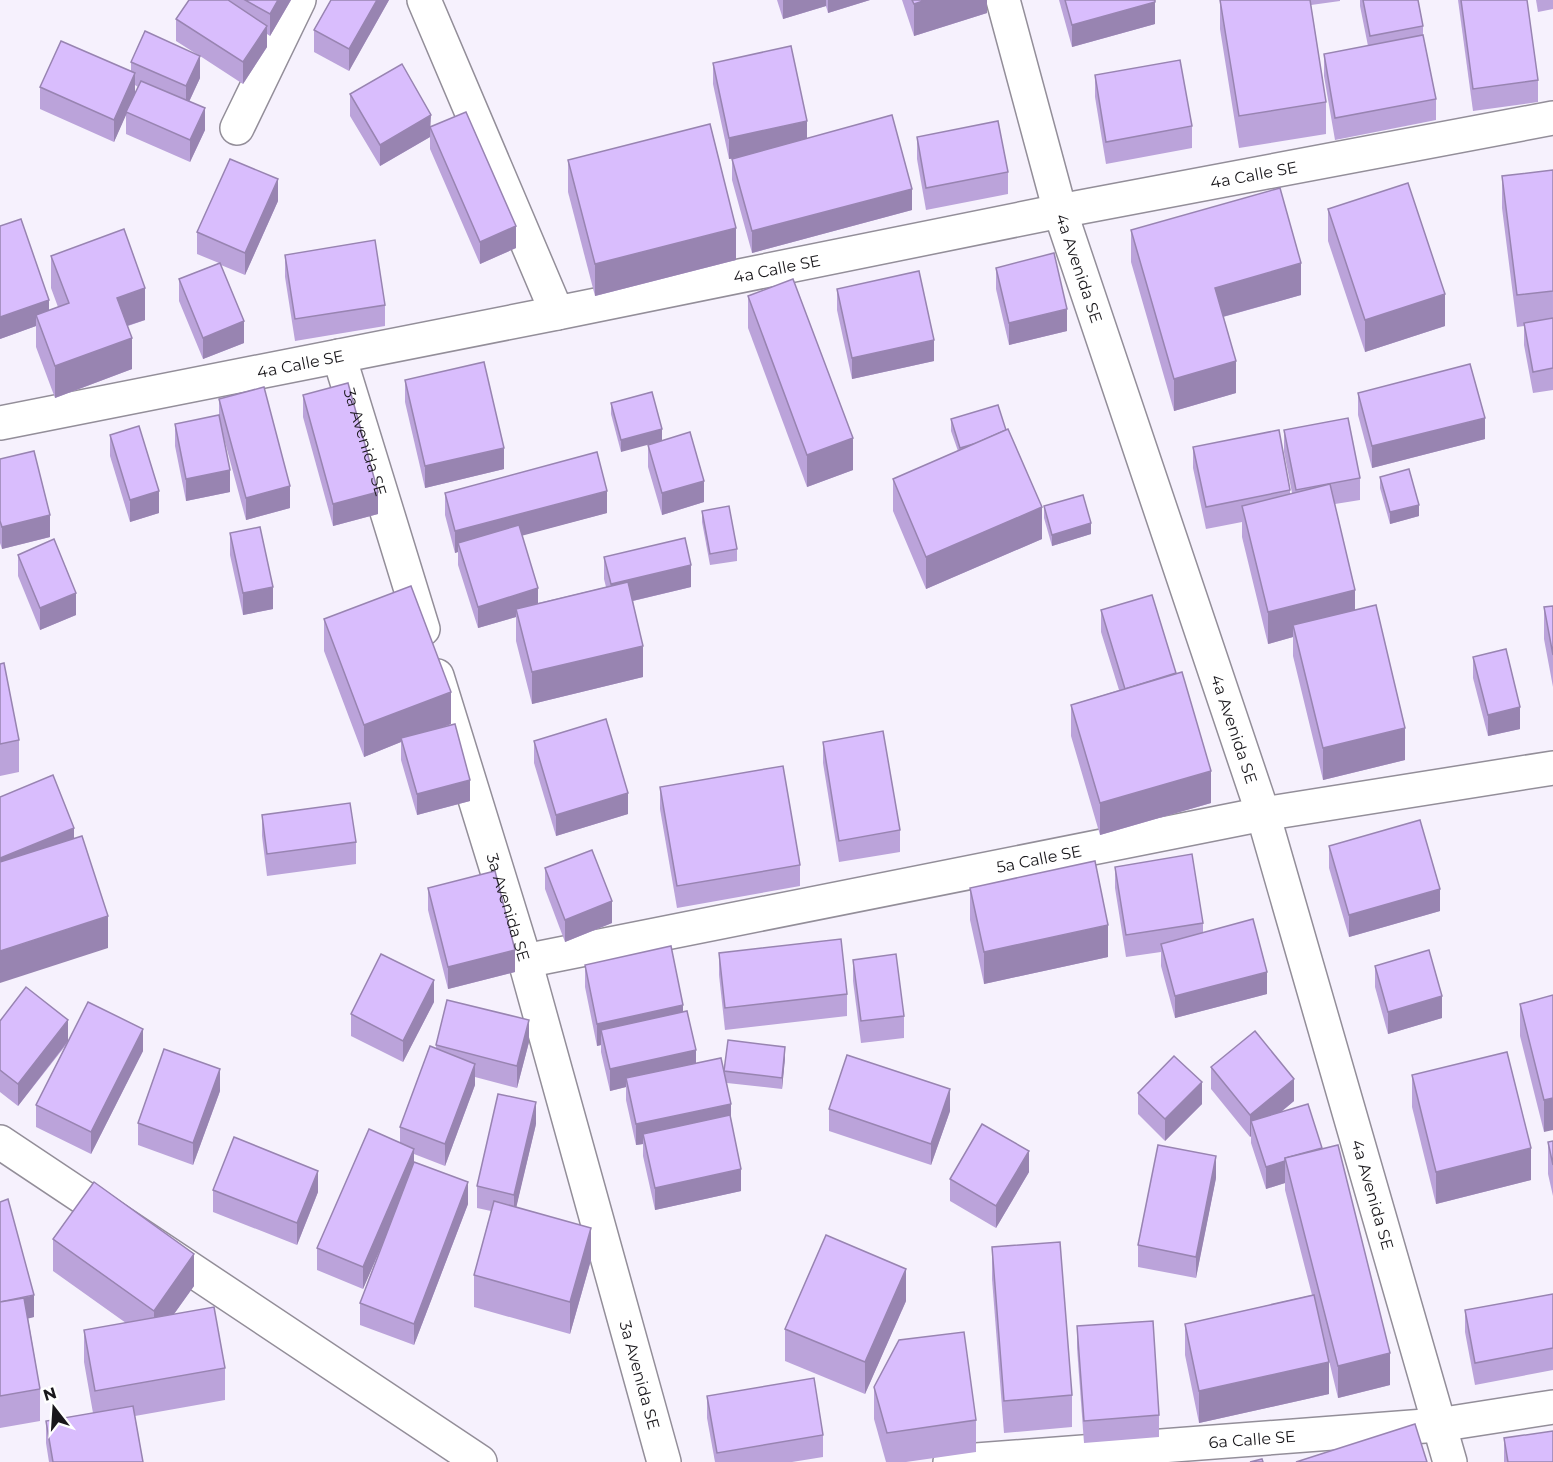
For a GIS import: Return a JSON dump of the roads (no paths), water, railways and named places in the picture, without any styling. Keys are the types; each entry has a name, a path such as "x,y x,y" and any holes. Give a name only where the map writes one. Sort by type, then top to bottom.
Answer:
{"street":[{"path":"237,128 299,0"},
{"path":"424,0 557,313"},
{"name":"4a Avenida SE","path":"1003,0 1060,211 1263,813 1450,1462"},
{"name":"4a Calle SE","path":"0,423 1060,211 1553,118"},
{"name":"3a Avenida SE","path":"339,356 525,962 664,1462"},
{"name":"5a Calle SE","path":"525,962 1263,813 1553,768"},
{"path":"0,1142 480,1462"},
{"name":"6a Calle SE","path":"950,1462 1438,1425 1553,1407"}]}
